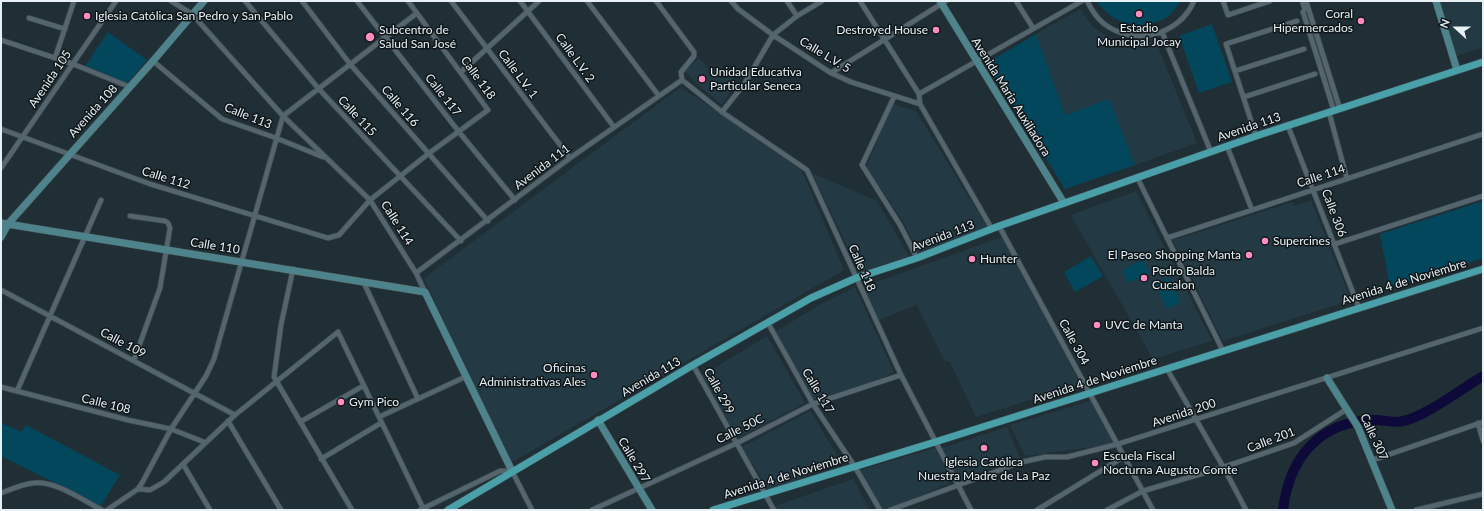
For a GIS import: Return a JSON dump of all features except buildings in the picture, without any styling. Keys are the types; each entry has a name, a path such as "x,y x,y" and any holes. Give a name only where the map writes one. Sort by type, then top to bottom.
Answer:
{"main road":[{"name":"Avenida 113","path":"448,510 693,365 811,298 856,278 917,258 996,227 1256,136 1483,62"},
{"name":"Avenida 4 de Noviembre","path":"713,510 935,442 1483,269"}],"street":[{"path":"55,58 74,1"},
{"name":"Avenida 105","path":"1,168 116,1"},
{"name":"Calle 114","path":"171,1 192,14 283,116 370,200 416,273 465,377 532,510"},
{"name":"Avenida 108","path":"1,237 4,223 69,155 153,61 204,1"},
{"name":"Calle 115","path":"245,1 318,88 461,241"},
{"name":"Calle 116","path":"302,1 350,64 488,221"},
{"name":"Calle 117","path":"357,1 458,132 515,200"},
{"name":"Calle 118","path":"408,1 488,110 458,132"},
{"name":"Calle L.V. 1","path":"451,1 570,158"},
{"name":"Calle L.V. 2","path":"520,1 614,127"},
{"path":"461,72 487,50 539,1"},
{"path":"587,1 659,96"},
{"path":"656,1 693,50 694,56 681,72 682,80"},
{"name":"Calle L.V. 5","path":"731,1 738,9 773,35 832,73 851,82 894,97 920,104"},
{"path":"786,1 797,16"},
{"path":"722,112 745,83 773,35 797,16 822,1"},
{"path":"860,1 919,94 920,104"},
{"path":"1016,1 1033,28"},
{"path":"919,94 1082,1"},
{"path":"1087,1 1096,17 1117,32 1132,36 1142,36 1162,32 1178,23 1187,14 1194,1"},
{"path":"1223,1 1228,15 1270,1"},
{"path":"1302,1 1321,72 1334,111"},
{"path":"1306,1 1327,70 1347,179"},
{"path":"1436,1 1457,70"},
{"path":"832,73 942,2"},
{"name":"Avenida Maria Auxiliadora","path":"942,2 976,62 1064,203"},
{"path":"110,509 138,489 171,429 196,393 214,359 240,261 283,116 417,13"},
{"path":"29,18 65,30"},
{"path":"1256,136 1226,44 1297,21"},
{"path":"1162,32 1211,152"},
{"path":"1312,40 1317,38"},
{"path":"1,40 72,64 130,87"},
{"path":"1235,71 1304,49"},
{"name":"Calle 113","path":"153,61 222,119 276,138 326,159"},
{"path":"1321,72 1327,70"},
{"path":"1244,97 1315,74"},
{"name":"Calle 118","path":"682,80 722,112 807,170 901,375 971,510"},
{"name":"Avenida 111","path":"416,273 488,221 570,158 682,80"},
{"path":"894,97 862,165 900,225 917,258"},
{"name":"Calle 304","path":"920,104 996,227 1125,456 1153,510"},
{"name":"Calle 306","path":"1288,126 1359,308"},
{"name":"Calle 112","path":"1,129 150,184 254,214 328,238 339,235 370,200"},
{"path":"370,200 399,176 458,132"},
{"name":"Calle 114","path":"1167,238 1483,134"},
{"path":"1227,146 1252,210"},
{"path":"1137,177 1223,351"},
{"path":"1335,244 1483,196"},
{"path":"17,391 102,200"},
{"path":"130,216 168,223 170,228 167,250 156,300 134,360"},
{"name":"Calle 110","path":"4,223 293,269 425,292"},
{"path":"293,269 281,325 274,377 352,510"},
{"path":"363,281 418,399"},
{"name":"Calle 109","path":"1,290 235,415"},
{"name":"Calle 117","path":"768,323 813,404 855,467 880,510"},
{"name":"Avenida 200","path":"890,510 957,484 1022,462 1045,457 1067,457 1118,444 1483,328"},
{"path":"138,489 155,489 228,421 338,332 422,509 433,505 500,471 512,471"},
{"name":"Calle 299","path":"693,365 774,510"},
{"path":"1167,369 1224,468 1246,510"},
{"name":"Calle 50C","path":"592,510 638,487 737,443 813,404 901,375"},
{"path":"379,417 465,377"},
{"name":"Calle 307","path":"1328,378 1358,427 1373,460 1392,510"},
{"path":"300,422 363,386"},
{"name":"Calle 108","path":"1,387 128,420 171,429 204,442"},
{"name":"Calle 201","path":"1107,510 1143,491 1224,468 1294,443 1347,409"},
{"name":"Calle 297","path":"598,420 652,510"},
{"path":"228,421 281,510"},
{"path":"321,459 382,423"},
{"path":"1373,460 1480,423 1483,441"},
{"path":"1037,510 1125,456"},
{"path":"183,464 210,510"},
{"path":"1,493 25,484 43,483 55,486 102,510"},
{"path":"1416,510 1483,494"}],"shaded area":[{"name":"Estadio Municipal Jocay","path":"1096,1 1181,1 1173,12 1167,17 1157,22 1137,25 1128,24 1110,15"},
{"path":"1440,1 1483,1 1483,47 1457,56"},
{"path":"1080,9 1093,27 1107,36 1131,43 1156,42 1197,143 1135,165 1109,100 1065,115 1036,34"},
{"path":"1212,24 1232,82 1199,93 1179,36"},
{"path":"108,32 147,60 126,85 84,68"},
{"path":"1036,34 1065,115 1109,99 1135,165 1065,189 987,63"},
{"path":"699,58 712,72 719,65 736,83 722,105 698,85 685,71"},
{"path":"681,87 802,171 844,270 512,462 467,372 424,278"},
{"path":"893,104 916,111 987,227 919,254 904,223 866,167"},
{"path":"812,173 877,201 910,258 860,273"},
{"name":"Pedro Balda Cucalon","path":"1136,191 1212,341 1153,359 1071,215"},
{"name":"El Paseo Shopping Manta","path":"1313,200 1312,203 1351,300 1223,341 1172,239 1176,237 1177,239 1293,202 1294,206"},
{"path":"1483,201 1483,258 1390,288 1380,234"},
{"path":"1002,237 1034,297 1035,296 1080,384 976,417 950,362 945,361 915,302 916,305 879,320 860,288"},
{"path":"1091,256 1103,276 1075,292 1064,272"},
{"path":"1143,259 1150,273 1128,283 1122,270"},
{"path":"1169,277 1181,302 1167,309 1155,284"},
{"path":"855,287 894,372 874,382 814,400 775,332 821,304"},
{"path":"767,336 805,403 738,438 701,376"},
{"path":"1091,401 1114,444 1025,456 1010,425"},
{"path":"808,412 811,412 841,462 769,491 742,447"},
{"path":"2,423 21,432 26,425 120,475 101,506 1,456"},
{"path":"1007,427 1020,458 958,481 942,448"},
{"path":"935,448 952,482 886,510 879,510 860,470"},
{"path":"853,479 870,510 778,510 775,506"}],"waterway":[{"path":"1283,510 1286,492 1292,475 1300,460 1310,447 1322,436 1337,428 1354,422 1377,420 1399,422 1412,418 1443,402 1483,376"}],"place":[{"name":"Estadio Municipal Jocay","path":"1139,14"},
{"name":"Iglesia Católica San Pedro y San Pablo","path":"87,16"},
{"name":"Coral Hipermercados","path":"1361,21"},
{"name":"Destroyed House","path":"936,30"},
{"name":"Subcentro de Salud San José","path":"370,37"},
{"name":"Unidad Educativa Particular Seneca","path":"702,79"},
{"name":"Supercines","path":"1265,241"},
{"name":"El Paseo Shopping Manta","path":"1249,255"},
{"name":"Hunter","path":"972,259"},
{"name":"Pedro Balda Cucalon","path":"1144,278"},
{"name":"UVC de Manta","path":"1097,325"},
{"name":"Oficinas Administrativas Ales","path":"594,375"},
{"name":"Gym Pico","path":"341,402"},
{"name":"Iglesia Católica Nuestra Madre de La Paz","path":"984,448"},
{"name":"Escuela Fiscal Nocturna Augusto Comte","path":"1095,463"}]}
